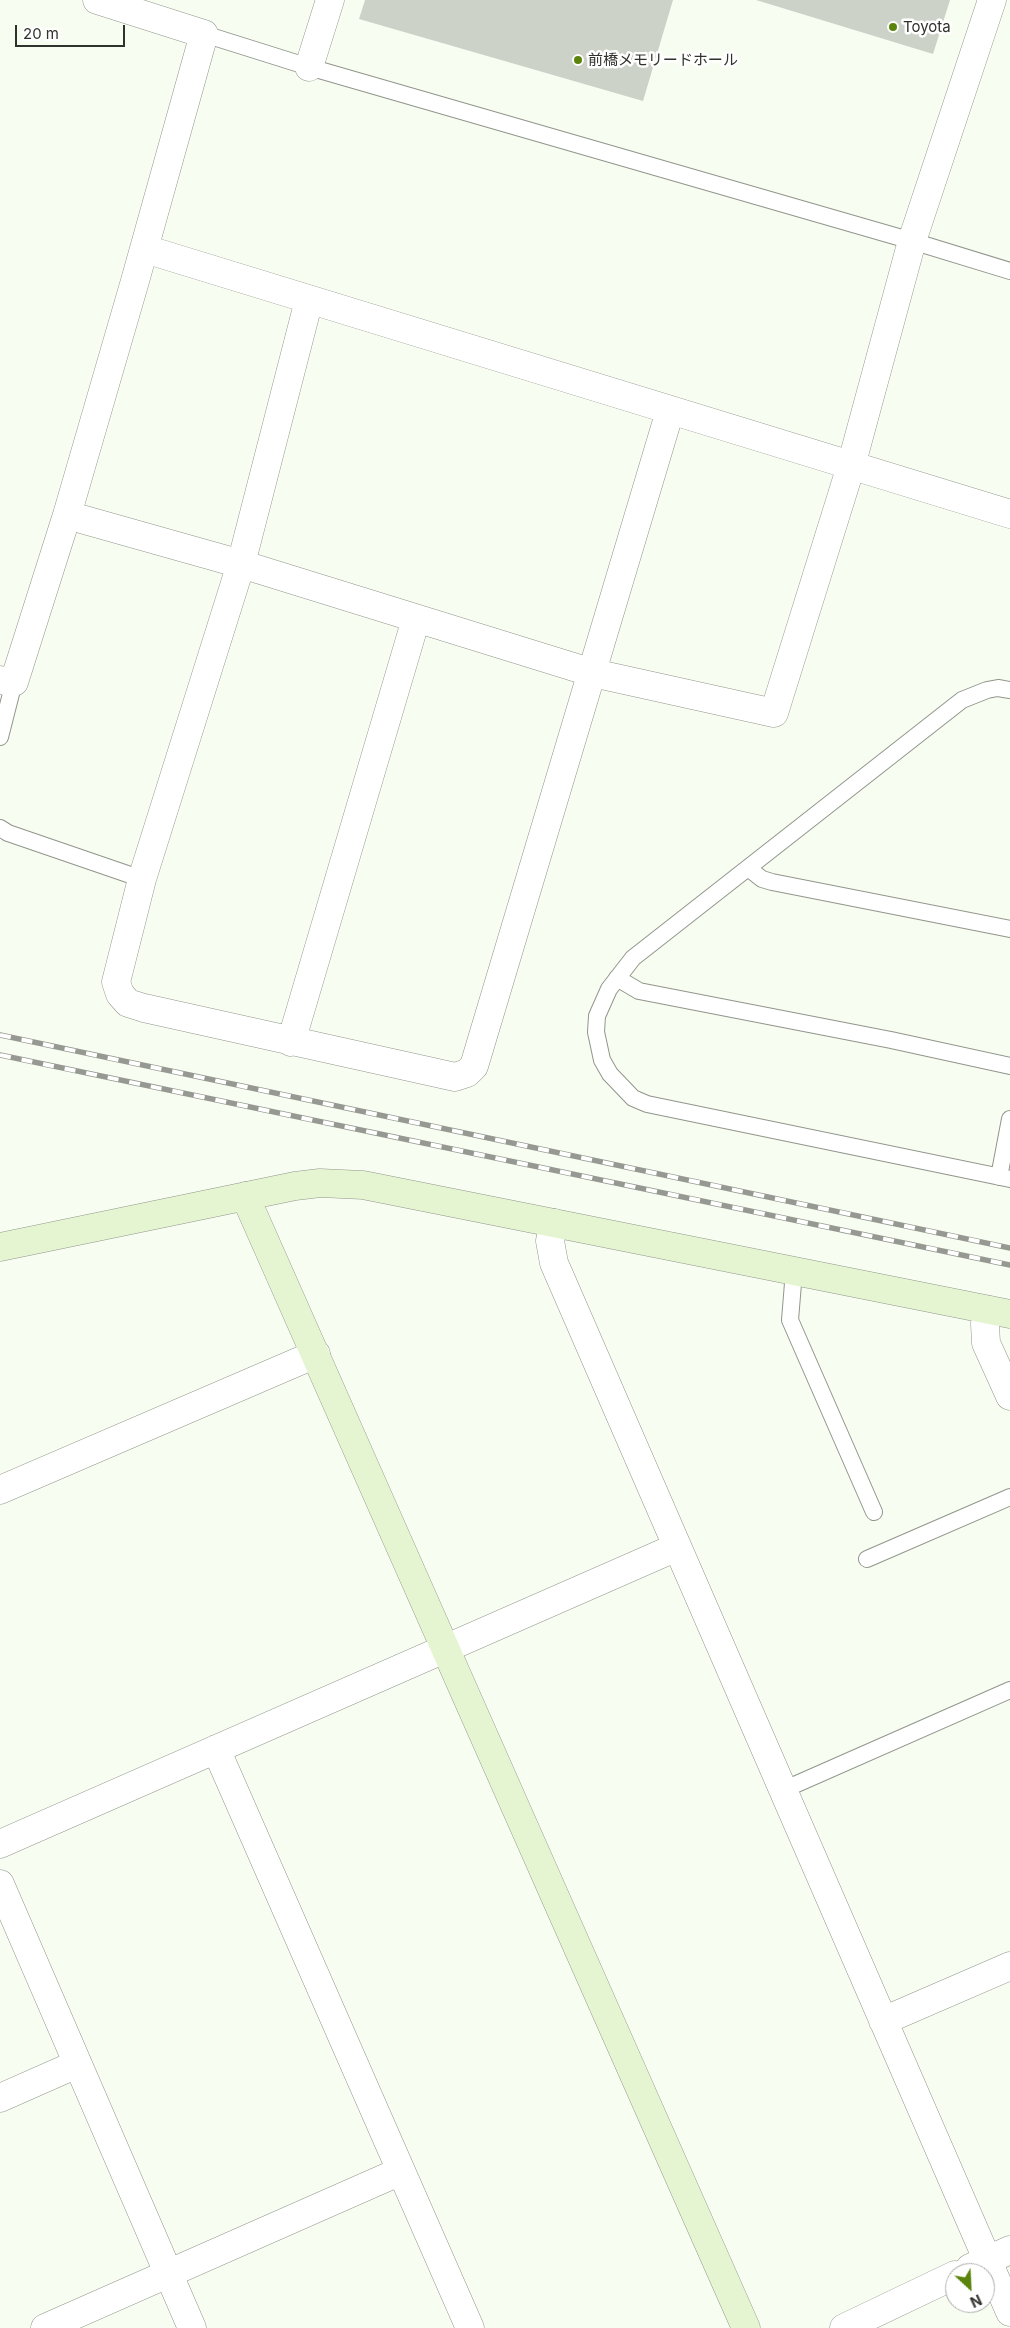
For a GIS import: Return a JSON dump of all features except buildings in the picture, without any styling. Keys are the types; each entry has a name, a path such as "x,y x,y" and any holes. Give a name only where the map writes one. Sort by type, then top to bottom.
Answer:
{"street":[{"path":"7,681 67,515 145,249 204,34 97,0"},
{"path":"309,67 330,0"},
{"path":"67,515 241,564 593,673 774,713 851,466 912,241 992,0"},
{"path":"145,249 1010,514"},
{"path":"309,300 241,564 142,879 116,982 120,994 128,1003 291,1042 455,1077 468,1073 474,1066 670,411"},
{"path":"291,1042 416,619"},
{"path":"0,1248 245,1196 320,1183 363,1184 999,1312"},
{"path":"245,1196 746,2328"},
{"path":"554,1223 550,1241 554,1263 883,2021 998,2255 1010,2312"},
{"path":"999,1312 985,1324 986,1343 1010,1396"},
{"path":"0,1490 316,1354"},
{"path":"0,1844 677,1547"},
{"path":"216,1749 470,2328"},
{"path":"0,1884 192,2328"},
{"path":"883,2021 1010,1966"},
{"path":"0,2098 77,2064"},
{"path":"45,2328 167,2272 400,2171"},
{"path":"981,2263 998,2255"},
{"path":"844,2328 945,2280"}],"lane":[{"path":"204,34 309,67 1010,271"},
{"path":"0,737 7,681"},
{"path":"1010,690 998,688 987,690 962,700 633,958 609,989 597,1016 596,1032 602,1060 610,1074 633,1098 646,1104 1004,1178 1010,1119"},
{"path":"0,828 8,833 142,879"},
{"path":"748,868 754,875 772,882 1010,928"},
{"path":"617,978 639,991 891,1040 1010,1066"},
{"path":"794,1271 790,1320 874,1512"},
{"path":"867,1559 1010,1497"},
{"path":"783,1790 1010,1690"}],"railway":[{"path":"0,1035 1010,1248"},
{"path":"0,1055 1010,1265"}],"place":[{"name":"Toyota","path":"893,27"},
{"name":"前橋メモリードホール","path":"578,60"}]}
